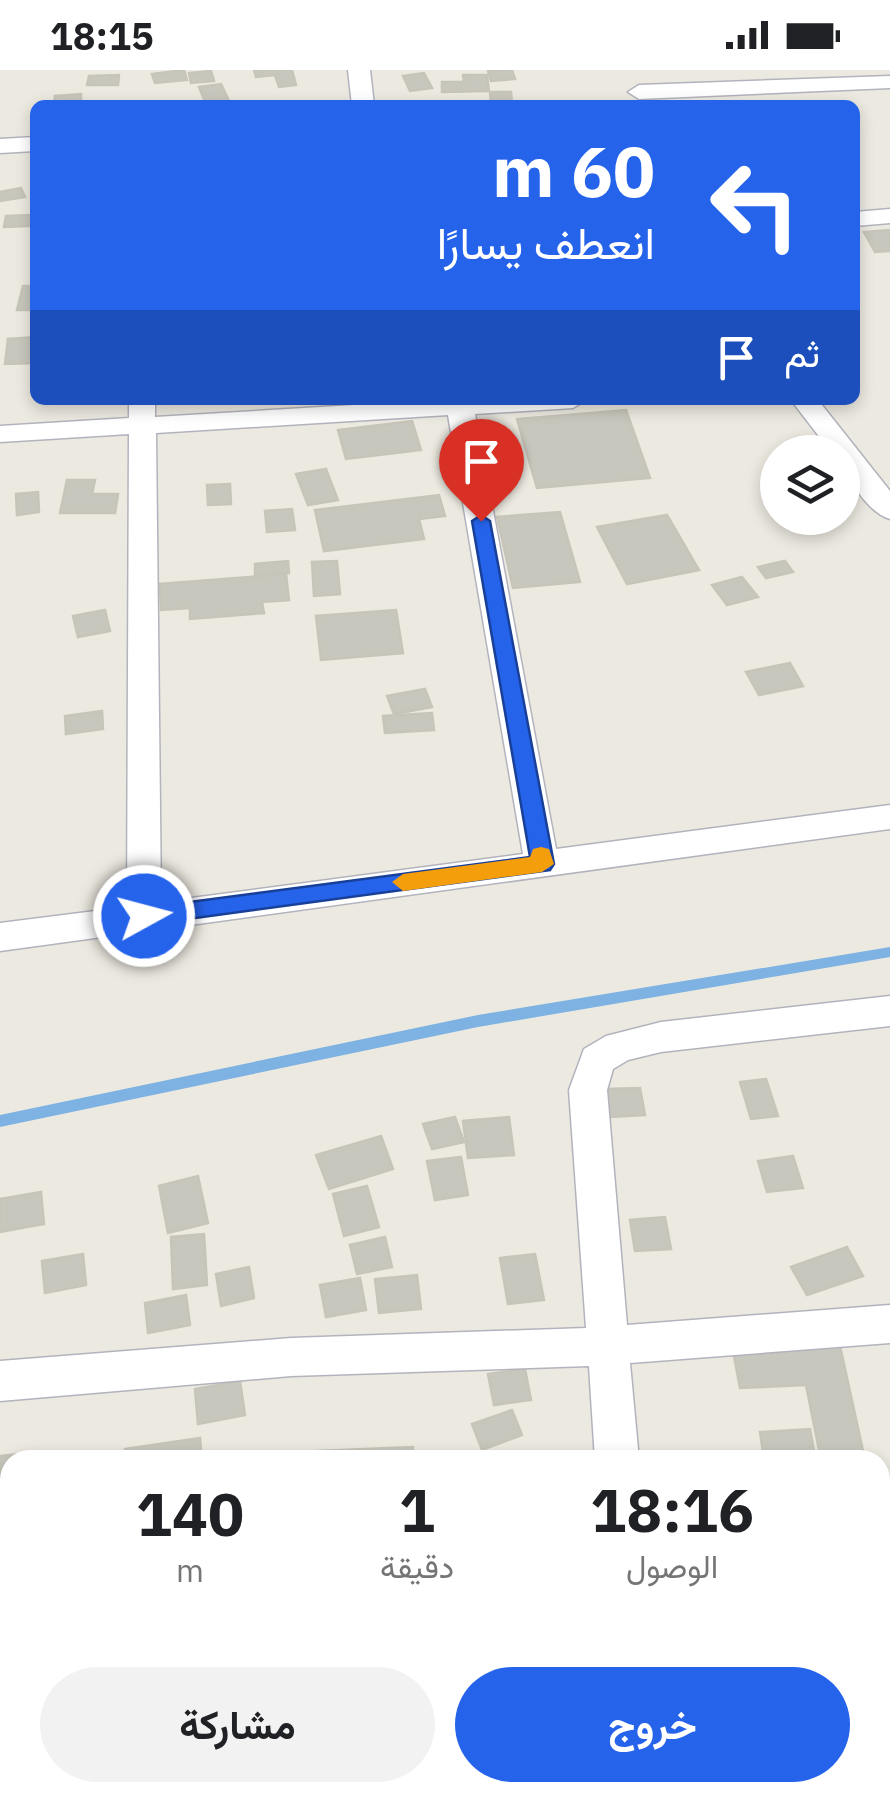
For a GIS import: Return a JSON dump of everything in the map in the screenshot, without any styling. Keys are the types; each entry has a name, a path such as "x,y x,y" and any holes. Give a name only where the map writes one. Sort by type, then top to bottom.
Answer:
{"street":[{"path":"360,70 363,100"},
{"path":"630,70 641,98 890,82"},
{"path":"0,146 30,144"},
{"path":"860,219 890,216"},
{"path":"0,434 142,412 479,405"},
{"path":"808,405 890,510"},
{"path":"460,406 542,864"},
{"path":"142,412 144,916"},
{"path":"0,937 890,818"},
{"path":"616,1450 588,1090 597,1060 619,1047 662,1037 890,1011"},
{"path":"0,1381 291,1358 606,1346 890,1324"}],"building":[{"path":"184,70 187,80 155,83 152,74"},
{"path":"254,70 292,70 296,85 279,87 275,75 256,77"},
{"path":"512,70 515,79 491,81 488,71"},
{"path":"211,71 214,81 191,83 189,73"},
{"path":"424,73 432,88 410,91 403,76"},
{"path":"119,75 118,85 87,85 89,76"},
{"path":"463,75 487,75 489,91 442,92 442,82 464,82"},
{"path":"221,84 229,100 204,100 199,87"},
{"path":"490,92 511,92 512,100 491,100"},
{"path":"81,94 81,100 55,100 55,96"},
{"path":"21,188 25,197 0,201 0,192"},
{"path":"30,215 29,226 4,227 6,216"},
{"path":"890,230 890,251 875,252 864,232"},
{"path":"23,286 30,286 30,310 17,310"},
{"path":"30,337 30,363 5,364 8,339"},
{"path":"626,410 650,478 537,488 517,419"},
{"path":"412,421 421,450 346,459 338,430"},
{"path":"326,469 338,500 308,505 296,474"},
{"path":"67,480 95,480 92,494 118,494 115,513 60,513"},
{"path":"230,484 231,504 208,505 207,485"},
{"path":"38,492 39,512 17,515 16,494"},
{"path":"439,495 445,516 419,519 424,539 324,551 315,510"},
{"path":"292,509 295,530 267,532 265,511"},
{"path":"560,512 580,582 513,588 497,517"},
{"path":"667,515 699,570 627,584 597,527"},
{"path":"288,561 289,573 255,575 255,564"},
{"path":"337,561 340,594 314,596 312,562"},
{"path":"785,561 793,572 766,578 758,567"},
{"path":"286,574 289,600 262,602 264,613 190,619 190,608 161,610 160,584"},
{"path":"742,577 758,597 727,605 712,585"},
{"path":"105,610 110,631 78,637 73,616"},
{"path":"396,610 403,653 321,660 316,616"},
{"path":"790,663 803,686 759,695 746,672"},
{"path":"425,689 432,707 394,714 387,696"},
{"path":"102,711 103,729 66,734 65,716"},
{"path":"432,713 434,730 385,733 383,716"},
{"path":"766,1079 778,1116 751,1119 740,1082"},
{"path":"640,1088 645,1115 610,1117 606,1089"},
{"path":"455,1117 464,1142 432,1149 423,1124"},
{"path":"509,1117 514,1155 468,1158 463,1121"},
{"path":"381,1136 393,1169 329,1189 316,1155"},
{"path":"793,1156 803,1188 767,1192 758,1161"},
{"path":"461,1157 468,1195 435,1200 427,1161"},
{"path":"198,1176 208,1223 168,1233 159,1186"},
{"path":"367,1186 379,1227 344,1236 333,1194"},
{"path":"41,1192 44,1224 0,1232 0,1199"},
{"path":"665,1217 671,1249 635,1251 630,1220"},
{"path":"204,1234 207,1285 173,1289 171,1237"},
{"path":"385,1237 392,1267 357,1274 350,1245"},
{"path":"847,1247 863,1276 807,1295 791,1267"},
{"path":"83,1254 86,1285 45,1293 42,1261"},
{"path":"535,1254 544,1300 508,1304 500,1258"},
{"path":"249,1267 254,1298 221,1306 216,1274"},
{"path":"417,1275 421,1309 379,1313 375,1279"},
{"path":"360,1278 366,1310 326,1317 320,1285"},
{"path":"186,1295 190,1325 148,1333 145,1303"},
{"path":"840,1346 863,1450 819,1450 806,1385 740,1388 733,1351"},
{"path":"525,1369 531,1400 494,1405 488,1374"},
{"path":"240,1381 245,1415 198,1424 195,1389"},
{"path":"512,1410 522,1435 482,1450 472,1424"},
{"path":"810,1429 814,1450 763,1450 760,1432"},
{"path":"200,1438 201,1450 125,1450"},
{"path":"413,1447 413,1450 341,1450"}],"waterway":[{"path":"0,1121 478,1021 890,952"}],"slow traffic":[{"path":"403,882 542,864 541,855"}],"route":[{"path":"144,916 542,864 481,521"}]}
